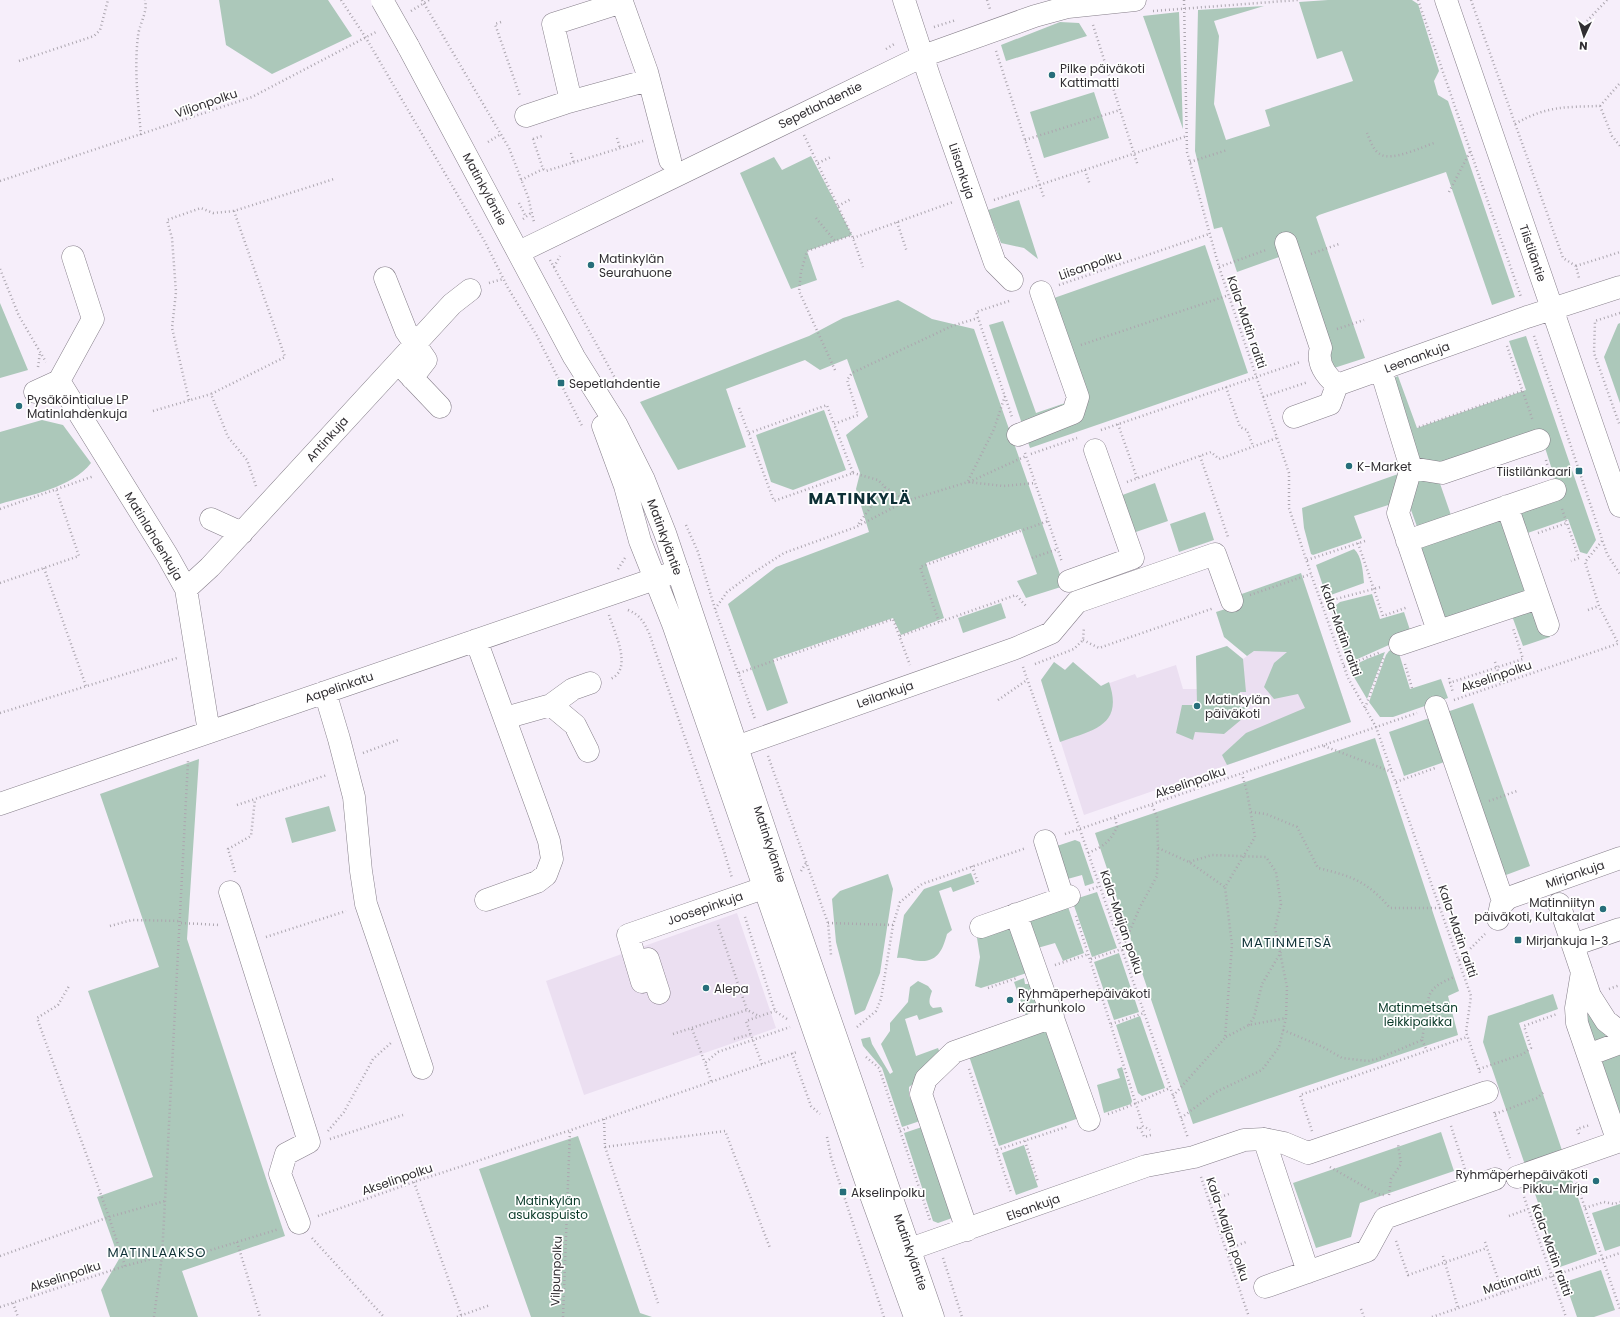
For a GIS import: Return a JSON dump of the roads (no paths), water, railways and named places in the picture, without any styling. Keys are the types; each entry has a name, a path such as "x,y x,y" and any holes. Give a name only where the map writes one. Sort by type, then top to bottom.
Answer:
{"street":[{"name":"Matinkyläntie","path":"382,0 587,380 616,424 644,480 678,571 782,880 869,1190 902,1252 933,1317"},
{"name":"Liisankuja","path":"904,0 923,56 966,203 995,263 1012,280"},
{"name":"Sepetlahdentie","path":"519,252 923,56 1035,16 1068,7 1093,9 1135,0"},
{"name":"Tiistiläntie","path":"1446,0 1620,506"},
{"path":"571,101 553,24 622,2 649,80 670,160"},
{"path":"526,116 571,101 649,80"},
{"path":"1289,252 1326,376 1337,384 1330,404 1294,417"},
{"path":"35,392 59,380 93,318 73,257"},
{"path":"385,278 406,331 415,344"},
{"path":"1552,309 1620,287"},
{"name":"Antinkuja","path":"186,589 210,567 264,508 405,370 415,344 452,304 470,290"},
{"path":"1018,435 1073,413 1078,397 1041,292"},
{"name":"Leenankuja","path":"1337,384 1381,370 1552,309"},
{"path":"405,370 440,407"},
{"path":"1381,370 1411,468 1398,513 1438,631"},
{"name":"Matinlahdenkuja","path":"59,380 167,555 186,589 209,732"},
{"name":"Matinkyläntie","path":"587,380 625,486 640,541 673,624 718,754 782,880"},
{"path":"1069,581 1132,558 1091,440"},
{"path":"1411,468 1442,473 1539,440"},
{"path":"1407,541 1555,490"},
{"path":"1507,506 1548,625"},
{"path":"211,519 242,533"},
{"name":"Leilankuja","path":"718,754 1016,648 1051,633 1077,602 1214,554 1232,601"},
{"name":"Aapelinkatu","path":"0,804 678,571"},
{"path":"1394,647 1538,598"},
{"path":"476,640 549,841 552,860 546,876 537,882 486,900"},
{"path":"505,718 551,705 573,689 590,683"},
{"path":"325,692 354,797 360,871 366,904 422,1068"},
{"name":"Mirjankuja","path":"1445,703 1455,762 1501,910 1508,898 1620,858"},
{"path":"551,705 575,725 588,751"},
{"path":"981,927 1066,897 1045,841"},
{"name":"Joosepinkuja","path":"652,984 636,937 782,880"},
{"path":"230,892 246,944 314,1141 286,1154 280,1174 299,1223"},
{"path":"1559,904 1590,996 1606,1021 1620,1032"},
{"path":"1016,914 1089,1120"},
{"path":"1573,945 1620,929"},
{"path":"1517,1177 1619,1141 1577,1023 1576,1008 1582,972"},
{"path":"968,1230 921,1094 926,1079 954,1052 1053,1017"},
{"path":"1588,1055 1620,1044"},
{"name":"Elsankuja","path":"902,1252 1045,1203 1146,1166 1184,1158 1244,1140 1264,1140 1284,1143 1313,1151 1487,1092"},
{"path":"1264,1140 1308,1272"},
{"path":"1265,1287 1367,1251 1385,1218 1495,1179"},
{"name":"Matinkyläntie","path":"902,1252 915,1317"}],"place":[{"name":"Pilke päiväkoti Kattimatti","path":"1052,75"},
{"name":"Matinkylän Seurahuone","path":"591,265"},
{"name":"Sepetlahdentie","path":"561,383"},
{"name":"Pysäköintialue LP Matinlahdenkuja","path":"19,406"},
{"name":"K-Market","path":"1349,466"},
{"name":"Tiistilänkaari","path":"1579,471"},
{"name":"Matinkylän päiväkoti","path":"1197,706"},
{"name":"Matinniityn päiväkoti, Kultakalat","path":"1603,909"},
{"name":"Mirjankuja 1-3","path":"1518,940"},
{"name":"Alepa","path":"706,988"},
{"name":"Ryhmäperhepäiväkoti Karhunkolo","path":"1010,1000"},
{"name":"Ryhmäperhepäiväkoti Pikku-Mirja","path":"1596,1181"},
{"name":"Akselinpolku","path":"843,1192"}],"district":[{"name":"MATINKYLÄ","path":"860,498"},
{"name":"MATINMETSÄ","path":"1287,942"},
{"name":"MATINLAAKSO","path":"157,1252"}],"park label":[{"name":"Matinmetsän leikkipaikka","path":"1418,1014"},
{"name":"Matinkylän asukaspuisto","path":"548,1207"}]}
